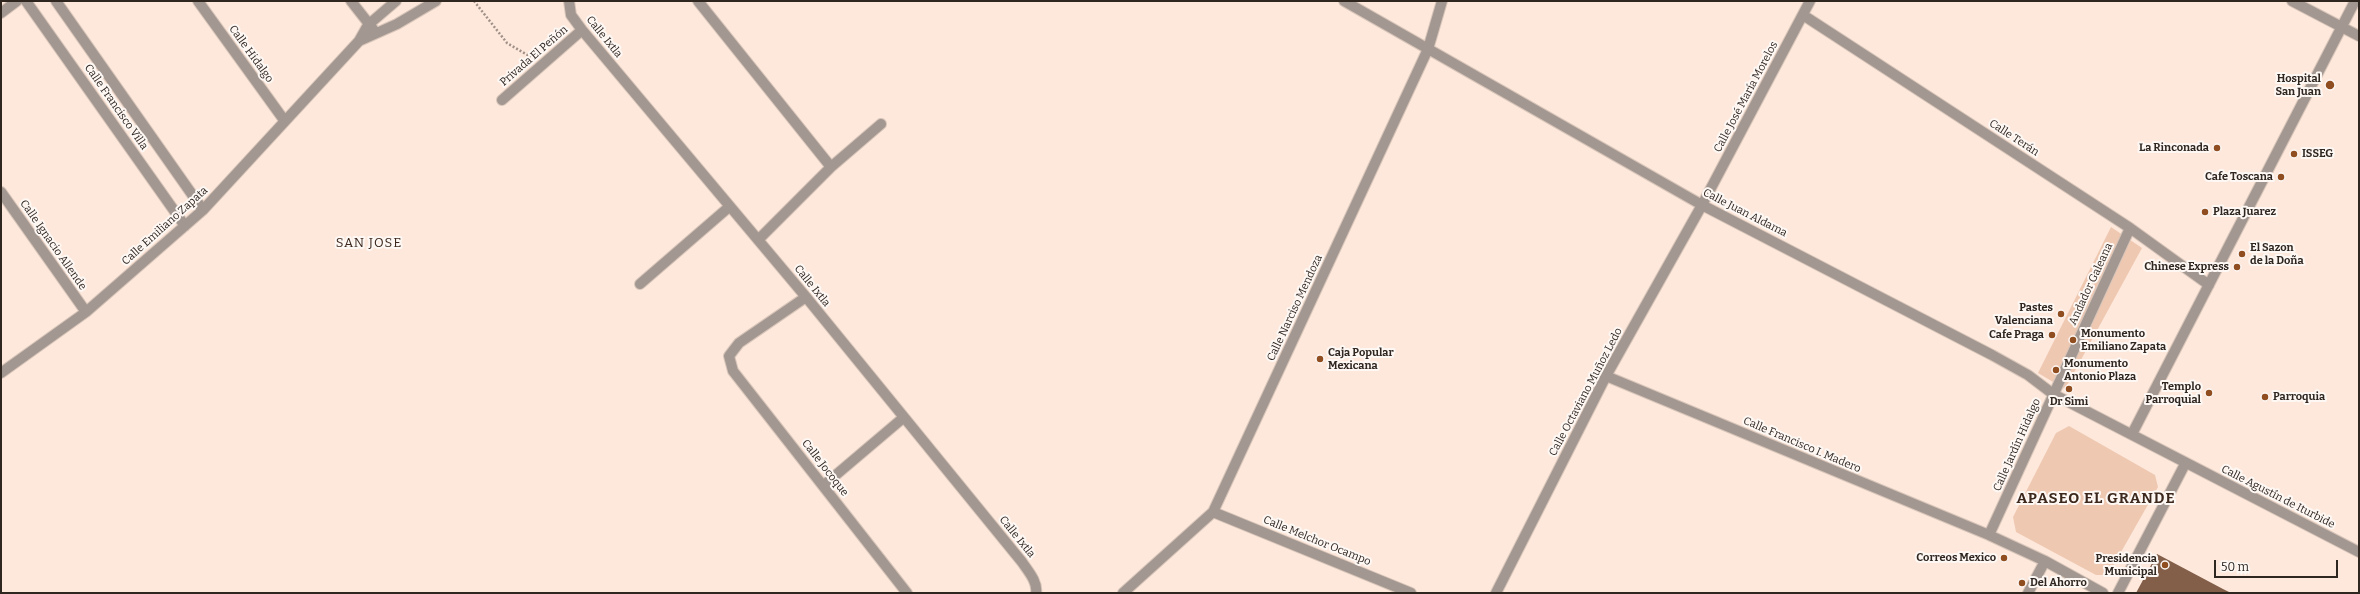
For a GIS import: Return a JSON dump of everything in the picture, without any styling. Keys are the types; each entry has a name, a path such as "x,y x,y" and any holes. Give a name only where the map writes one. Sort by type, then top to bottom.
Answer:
{"street":[{"path":"1,13 17,1"},
{"name":"Calle Francisco Villa","path":"26,1 185,226"},
{"name":"Calle Francisco Villa","path":"56,1 203,210"},
{"name":"Calle Hidalgo","path":"198,1 284,120"},
{"path":"351,1 368,25 377,34"},
{"name":"Calle Emiliano Zapata","path":"1,373 86,312 203,210 359,40 368,25 396,1"},
{"name":"Calle Emiliano Zapata","path":"359,40 377,34 436,1"},
{"name":"Calle Ixtla","path":"569,1 571,15 582,30 729,207 806,296 902,418 1022,562 1036,590"},
{"path":"698,1 831,167"},
{"name":"Calle Juan Aldama","path":"1344,1 1702,205 1992,355 2028,375 2053,394"},
{"name":"Calle Narciso Mendoza","path":"1122,593 1213,512 1428,49 1442,1"},
{"name":"Calle José María Morelos","path":"1702,205 1810,1"},
{"path":"2292,1 2359,36"},
{"path":"2132,434 2356,1"},
{"name":"Calle Terán","path":"1803,15 2130,228 2209,285"},
{"name":"Privada El Peñón","path":"502,100 582,30"},
{"path":"758,240 831,167 880,124"},
{"name":"Calle Ignacio Allende","path":"1,192 86,312"},
{"name":"Calle Octaviano Muñoz Ledo","path":"1496,593 1606,376 1702,205"},
{"path":"640,284 729,207"},
{"name":"Andador Galeana","path":"2053,394 2130,228"},
{"name":"Calle Jocoque","path":"806,296 739,343 729,356 733,371 824,485 907,593"},
{"name":"Calle Francisco I. Madero","path":"1606,376 1989,535 2045,561 2103,593"},
{"name":"Calle Jardín Hidalgo","path":"1989,535 2053,394 2132,434 2185,464"},
{"path":"824,485 902,418"},
{"path":"2118,593 2185,464"},
{"name":"Calle Agustín de Iturbide","path":"2185,464 2359,552"},
{"name":"Calle Melchor Ocampo","path":"1213,512 1412,593"},
{"path":"2028,593 2045,561"}],"path":[{"path":"474,1 507,43 542,64"}],"shaded area":[{"path":"2111,227 2142,248 2065,389 2038,373"},
{"path":"2069,426 2155,475 2158,487 2108,575 2096,575 2016,532 2013,517 2056,433"}],"building":[{"name":"Presidencia Municipal","path":"2157,554 2223,589 2231,593 2136,593"}],"place":[{"name":"Hospital San Juan","path":"2330,85"},
{"name":"La Rinconada","path":"2217,148"},
{"name":"ISSEG","path":"2294,154"},
{"name":"Cafe Toscana","path":"2281,177"},
{"name":"Plaza Juarez","path":"2205,212"},
{"name":"El Sazon de la Doña","path":"2242,254"},
{"name":"Chinese Express","path":"2237,267"},
{"name":"Pastes Valenciana","path":"2061,314"},
{"name":"Cafe Praga","path":"2052,335"},
{"name":"Monumento Emiliano Zapata","path":"2073,340"},
{"name":"Caja Popular Mexicana","path":"1320,359"},
{"name":"Monumento Antonio Plaza","path":"2056,370"},
{"name":"Dr Simi","path":"2069,389"},
{"name":"Templo Parroquial","path":"2209,393"},
{"name":"Parroquia","path":"2265,397"},
{"name":"Correos Mexico","path":"2004,558"},
{"name":"Presidencia Municipal","path":"2165,565"},
{"name":"Del Ahorro","path":"2022,583"}],"district":[{"name":"SAN JOSE","path":"369,243"},
{"name":"APASEO EL GRANDE","path":"2096,499"}]}
